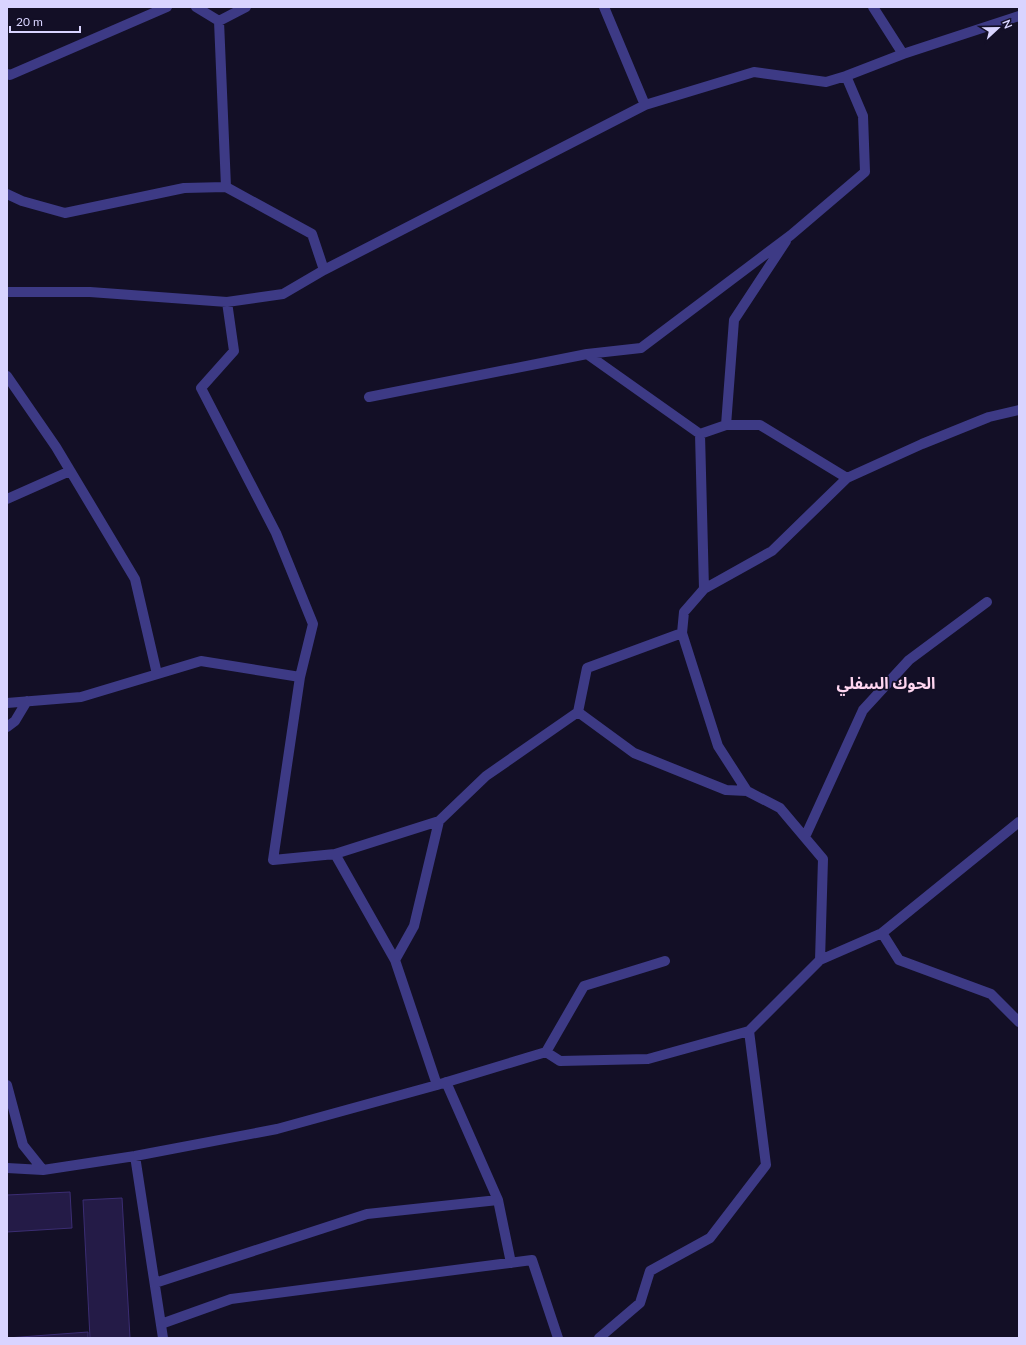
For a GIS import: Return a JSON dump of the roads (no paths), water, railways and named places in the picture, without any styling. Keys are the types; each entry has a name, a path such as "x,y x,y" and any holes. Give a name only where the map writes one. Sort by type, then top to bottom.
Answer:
{"street":[{"path":"7,74 10,75 167,7"},
{"path":"196,7 219,21"},
{"path":"219,21 246,7"},
{"path":"604,7 645,105"},
{"path":"873,7 903,54"},
{"path":"7,292 90,292 227,302 283,294 324,270 645,105 754,72 826,82 903,54 1019,16"},
{"path":"219,21 226,187"},
{"path":"369,397 587,354 641,348 791,235 865,172 864,116 846,76"},
{"path":"7,194 22,201 65,213 184,188 226,187 312,234 324,270"},
{"path":"726,425 734,320 791,235"},
{"path":"227,302 234,351 201,388 276,533 313,624 300,676 273,860 335,854 439,821 486,776 578,712 587,668 682,633"},
{"path":"587,354 700,434"},
{"path":"7,376 56,447 135,578 157,674"},
{"path":"747,791 718,746 682,633 684,612 704,589 772,551 847,478 922,444 989,417 1019,410"},
{"path":"700,434 726,425 760,424 847,478"},
{"path":"700,434 704,589"},
{"path":"7,499 70,471"},
{"path":"805,837 863,710 909,660 987,602"},
{"path":"7,703 82,697 201,661 300,676"},
{"path":"7,727 15,721 27,701"},
{"path":"578,712 634,753 726,790 747,791 780,808 824,859 820,960"},
{"path":"395,960 414,926 439,821"},
{"path":"546,1052 560,1061 648,1059 749,1031 820,960 882,932 1019,822"},
{"path":"335,854 395,960 442,1083 498,1200 511,1262"},
{"path":"882,932 899,960 991,994 1019,1022"},
{"path":"7,1168 43,1170 135,1156 277,1129 546,1052 584,986 665,961"},
{"path":"599,1338 640,1303 650,1271 710,1238 766,1165 749,1031"},
{"path":"7,1085 23,1145 43,1170"},
{"path":"135,1156 163,1338"},
{"path":"154,1283 367,1214 498,1200"},
{"path":"161,1324 231,1299 532,1260 558,1338"}],"district":[{"name":"الحوك السفلي","path":"886,682"}]}
